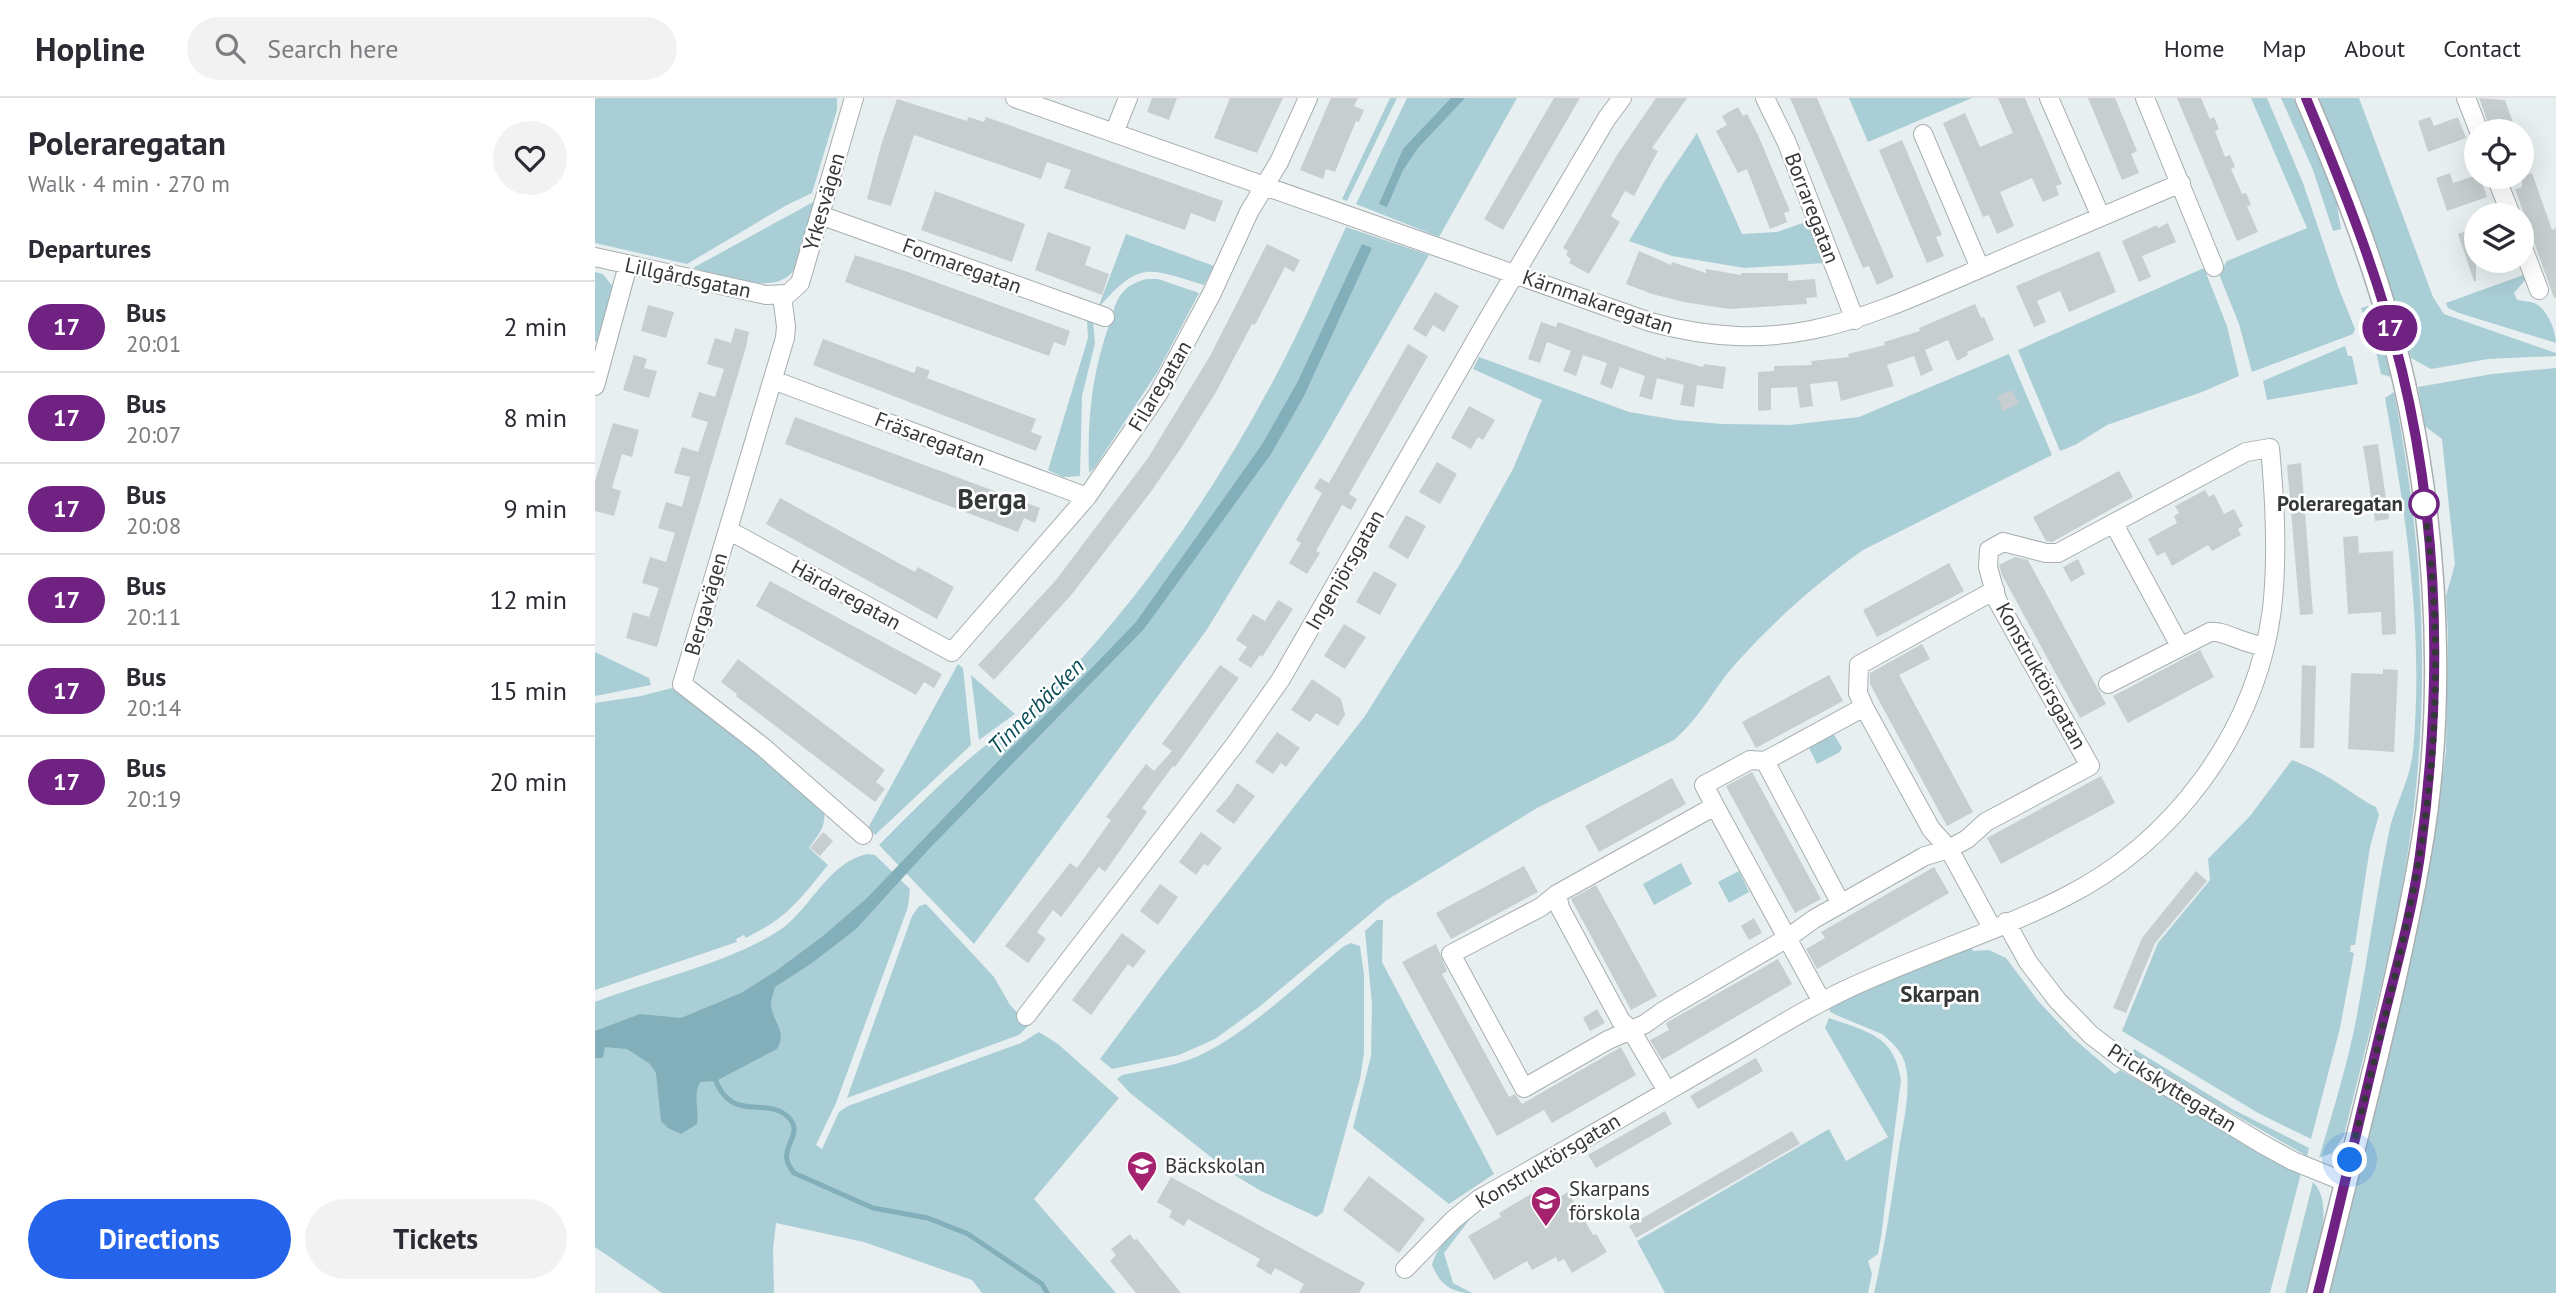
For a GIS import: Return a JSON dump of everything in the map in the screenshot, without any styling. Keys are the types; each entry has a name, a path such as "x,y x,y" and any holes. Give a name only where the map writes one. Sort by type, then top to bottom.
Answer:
{"main road":[{"path":"2307,98 2372,269 2402,371 2424,504 2434,645 2430,770 2420,859 2318,1293"}],"street":[{"name":"Yrkesvägen","path":"782,296 800,284 854,98"},
{"name":"Kärnmakaregatan","path":"1015,98 1650,322 1697,332 1738,336 1805,333 1855,320 1905,302 2181,183"},
{"path":"1114,133 1128,98"},
{"name":"Filaregatan","path":"962,642 1087,498 1158,394 1212,293 1249,212 1279,162 1308,98"},
{"name":"Ingenjörsgatan","path":"1027,1016 1228,754 1281,679 1622,98"},
{"name":"Borraregatan","path":"1765,98 1787,143 1855,320"},
{"path":"2049,98 2101,217"},
{"path":"2145,98 2214,267"},
{"path":"2466,98 2474,119"},
{"path":"1923,134 1980,268"},
{"name":"Formaregatan","path":"820,215 1105,317"},
{"name":"Lillgårdsgatan","path":"595,257 766,295 782,296"},
{"path":"595,386 628,265"},
{"path":"2533,273 2539,289"},
{"name":"Bergavägen","path":"782,296 785,338 682,684 772,755 863,835"},
{"name":"Fräsaregatan","path":"773,380 1087,498"},
{"name":"Konstruktörsgatan","path":"1405,1269 1453,1220 1479,1199 1822,1002 2045,906 2092,882 2137,850 2173,816 2213,766 2235,727 2249,696 2265,646 2272,609 2275,556 2270,448 2246,452 2058,553 2046,553 2003,542 1989,551 1988,567 1997,600 2090,765 1986,822 1967,839 1949,849 1925,856 1814,919 1645,1024 1608,1040 1524,1088 1451,954 1541,906 1557,894 1715,806"},
{"path":"2114,524 2180,646"},
{"name":"Härdaregatan","path":"728,530 952,652 962,642"},
{"name":"Konstruktörsgatan","path":"1995,590 1859,664 1858,693 1931,829 1949,849 1999,925"},
{"path":"2108,684 2180,646 2216,631 2240,642 2265,646"},
{"path":"1822,1002 1704,785 1750,760 1765,761 1864,707"},
{"path":"1765,761 1841,904"},
{"path":"1557,894 1560,908 1621,1021 1631,1030 1667,1091"},
{"name":"Prickskyttegatan","path":"1999,925 2058,1001 2091,1035 2120,1058 2262,1144 2293,1161 2345,1182"}],"shaded area":[{"path":"595,98 837,98 837,110 812,193 687,264 595,243"},
{"path":"1390,98 1397,98 1347,201 1342,199"},
{"path":"1407,98 1517,98 1439,237 1356,204"},
{"path":"1451,98 1465,98 1418,148 1403,170 1387,207 1379,204 1403,149"},
{"path":"1849,98 1972,98 1868,142"},
{"path":"2251,98 2267,98 2303,183 2355,329 2353,334 2252,372 2239,324 2219,274 2227,261 2307,228"},
{"path":"2281,98 2293,98 2335,193 2341,229 2333,231 2313,170"},
{"path":"2319,98 2359,98 2433,297 2444,314 2556,353 2556,356 2488,359 2431,369 2411,358 2378,248"},
{"path":"1697,133 1742,234 1777,232 1811,220 1826,263 1745,268 1672,256 1629,241"},
{"path":"815,201 798,261 787,277 776,282 747,282 693,268"},
{"path":"1346,227 1429,255 1323,440 1206,631 974,944 879,845 950,776 1060,682 1093,646 1154,570 1210,489 1260,405 1300,329"},
{"path":"1126,234 1214,266 1204,285 1156,272 1135,275 1098,308"},
{"path":"1362,244 1372,248 1304,396 1271,454 1144,629 929,849 856,929 775,987 771,1004 781,1037 777,1049 716,1081 700,1082 697,1092 697,1124 681,1134 668,1128 661,1121 656,1073 650,1064 627,1049 605,1047 603,1058 595,1058 595,1031 640,1014 681,1018 741,993 776,971 823,936 867,898 1005,754 1059,702 1136,622 1261,446 1297,383"},
{"path":"2204,268 2227,326 2239,376 2202,392 2107,425 2060,451 2018,350"},
{"path":"595,272 603,274 613,287 600,343 595,341"},
{"path":"2526,274 2525,280 2514,293 2517,300 2534,303 2543,310 2552,326 2556,343 2459,313 2448,308 2446,303"},
{"path":"1147,279 1158,279 1199,293 1158,371 1089,473 1092,396 1104,341 1121,295 1131,285"},
{"path":"2368,306 2376,318 2391,377 2381,374 2374,343 2361,308"},
{"path":"1087,320 1093,321 1095,343 1082,396 1080,476 1063,477 1048,470 1088,338"},
{"path":"2345,346 2348,356 2352,356 2358,384 2267,400 2263,381"},
{"path":"2009,354 2052,455 1863,550 1813,588 1752,646 1674,740 1537,808 1387,900 1259,1007 1215,1039 1179,1055 1112,1069 1100,1059 1365,716 1460,564 1513,469 1542,400 1473,369 1479,357 1629,412 1723,424 1790,425 1859,417"},
{"path":"2556,368 2556,1293 2330,1293 2423,897 2446,751 2446,596 2455,564 2442,439 2425,426 2418,387 2492,374"},
{"path":"2394,392 2418,564 2422,678 2416,793 2395,923 2344,1136 2332,1153 2319,1158 2349,1051 2388,837 2409,773 2413,751 2416,706 2415,618 2400,486 2385,398"},
{"path":"595,652 649,678 651,685 595,696"},
{"path":"958,664 963,668 971,745 875,835 868,828"},
{"path":"971,675 1015,714 979,740"},
{"path":"672,688 759,755 823,809 823,825 809,848 828,865 786,912 746,938 744,935 736,939 737,942 595,990 595,703"},
{"path":"1833,733 1842,748 1840,752 1817,764 1808,746"},
{"path":"2292,760 2312,768 2376,807 2379,815 2370,847 2355,945 2351,945 2350,952 2354,953 2340,1028 2311,1139 2258,1113 2122,1031 2158,943 2210,880 2208,859 2250,816"},
{"path":"867,854 875,855 910,889 908,907 836,1103 816,1145 822,1149 839,1112 848,1106 1021,1043 1039,1032 1058,1044 1119,1098 1034,1199 1116,1293 982,1293 972,1280 864,1242 776,1223 773,1250 774,1293 662,1293 595,1247 595,1002 718,960 765,939 794,918 842,866"},
{"path":"1681,863 1692,884 1654,905 1643,884"},
{"path":"1739,871 1749,892 1729,903 1718,882"},
{"path":"926,904 994,977 1010,1005 1029,1025 1019,1035 847,1098 912,916 919,906"},
{"path":"1377,920 1383,920 1382,962 1494,1174 1449,1204 1353,1128 1371,1056 1372,1004 1365,931"},
{"path":"1351,943 1360,946 1364,975 1364,1053 1360,1079 1323,1212 1317,1217 1261,1191 1231,1173 1130,1093 1117,1079 1122,1075 1183,1062 1210,1050 1250,1024"},
{"path":"1971,946 1973,951 1989,950 2006,958 2039,1002 2073,1038 2115,1074 2120,1070 2301,1173 2270,1293 1874,1293 1905,1117 1907,1073 1901,1055 1882,1034 1829,1011 1831,1006"},
{"path":"1829,1018 1877,1037 1892,1053 1901,1080 1878,1254 1868,1261 1872,1274 1868,1293 1665,1293 1637,1241 1829,1129 1846,1161 1888,1137 1825,1028"},
{"path":"2134,1049 2234,1110 2309,1148 2307,1156 2130,1055"},
{"path":"2313,1182 2320,1192 2323,1205 2318,1251 2306,1293 2285,1293"},
{"path":"1473,1215 1444,1253 1453,1283 1472,1293 1465,1293 1447,1286 1432,1265 1443,1244"}],"building":[{"path":"1152,98 1177,98 1169,120 1147,112"},
{"path":"1230,98 1283,98 1257,153 1214,138"},
{"path":"1331,98 1358,98 1354,106 1364,110 1359,122 1356,121 1335,172 1326,169 1323,179 1300,170"},
{"path":"1554,98 1580,98 1503,230 1484,219"},
{"path":"1656,98 1687,98 1652,148 1658,151 1634,196 1625,191 1611,216 1620,222 1589,274 1569,263 1571,259 1566,255 1568,251 1563,248 1617,155"},
{"path":"1790,98 1817,98 1894,277 1877,285 1869,266 1863,268"},
{"path":"1998,98 2025,98 2062,184 2056,186 2059,195 2043,202 2032,178 2000,192 2014,226 1997,234 1989,215 1983,217 1943,123 1965,113 1980,147 2013,133"},
{"path":"2088,98 2115,98 2137,151 2131,154 2139,173 2122,180"},
{"path":"2177,98 2201,98 2210,119 2214,117 2219,129 2215,131 2225,157 2230,155 2235,167 2231,169 2242,194 2246,193 2251,205 2247,206 2258,232 2237,241"},
{"path":"2479,98 2505,100 2512,119 2487,119"},
{"path":"897,99 967,121 968,117 984,122 986,117 1223,201 1215,222 1191,213 1185,230 1064,188 1071,170 1047,162 1041,179 914,135 891,206 867,199"},
{"path":"1738,107 1743,116 1747,114 1758,135 1790,211 1784,213 1787,222 1770,229 1747,169 1738,173 1716,131 1727,125 1722,116"},
{"path":"2430,117 2434,126 2458,117 2464,139 2428,152 2418,121"},
{"path":"1902,140 1942,235 1936,237 1944,256 1927,263 1879,150"},
{"path":"2450,173 2453,183 2464,179 2464,189 2484,189 2487,197 2447,211 2436,178"},
{"path":"2534,179 2552,230 2556,228 2554,298 2534,242 2534,203 2520,203 2515,189 2534,189"},
{"path":"935,191 1025,224 1012,262 921,230"},
{"path":"2168,223 2176,242 2142,256 2151,277 2139,282 2122,241 2157,225 2158,228"},
{"path":"1048,232 1091,247 1085,265 1109,274 1102,295 1035,270"},
{"path":"2464,232 2464,252 2458,234"},
{"path":"1267,244 1300,260 1294,272 1285,267 1216,392 1150,493 1072,594 994,680 978,665 1056,580 1148,458 1210,356"},
{"path":"1639,251 1671,265 1672,262 1706,273 1706,269 1741,275 1788,273 1788,281 1815,279 1817,297 1806,298 1807,304 1729,309 1652,294 1626,284"},
{"path":"2099,251 2116,292 2069,312 2060,291 2037,301 2046,322 2034,327 2016,286"},
{"path":"855,255 1070,331 1065,346 1054,342 1049,356 845,282"},
{"path":"1435,292 1459,306 1444,332 1433,325 1426,337 1413,329"},
{"path":"1975,304 1994,340 1967,352 1968,355 1957,361 1948,340 1925,350 1933,370 1921,376 1914,356 1887,365 1894,386 1841,401 1837,381 1810,384 1813,406 1800,408 1797,387 1771,388 1771,410 1758,411 1758,372 1774,371 1774,366 1812,365 1811,361 1849,357 1848,354 1885,345 1884,342 1920,331 1919,328"},
{"path":"648,305 674,312 666,338 641,331"},
{"path":"1541,322 1556,327 1558,322 1666,360 1666,357 1703,367 1704,364 1726,367 1723,389 1697,385 1694,407 1680,405 1684,385 1657,378 1652,400 1639,396 1645,376 1620,367 1612,389 1600,384 1607,363 1583,355 1576,376 1563,371 1571,351 1547,342 1540,363 1528,359"},
{"path":"735,328 749,332 746,347 657,647 626,638 633,612 649,617 659,588 642,583 650,557 666,562 675,533 658,528 666,502 682,507 690,477 674,473 682,447 698,452 708,422 691,417 699,392 715,397 724,369 707,364 715,338 731,343"},
{"path":"823,339 914,373 917,366 930,371 927,378 1036,419 1031,432 1042,436 1036,451 813,365"},
{"path":"1408,344 1428,356 1349,494 1357,499 1351,510 1342,505 1316,551 1320,553 1307,574 1289,563 1301,543 1296,540 1322,493 1314,488 1320,478 1329,483"},
{"path":"634,355 647,359 644,368 657,371 649,398 623,390"},
{"path":"2012,390 2019,404 2003,411 1997,396"},
{"path":"1469,406 1495,420 1483,440 1478,437 1471,449 1451,438"},
{"path":"795,417 1040,508 1035,523 1024,518 1018,532 785,444"},
{"path":"613,423 639,430 632,457 622,454 612,488 621,491 614,516 595,511 595,481"},
{"path":"2378,444 2389,519 2375,521 2363,446"},
{"path":"1437,462 1457,474 1440,504 1419,492"},
{"path":"2301,463 2313,614 2300,615 2287,465"},
{"path":"2119,471 2133,497 2052,542 2046,541 2033,517"},
{"path":"2205,490 2209,497 2214,494 2224,514 2234,509 2243,526 2238,529 2241,535 2212,551 2208,545 2172,566 2165,552 2157,556 2148,539 2177,523 2174,516 2179,513 2175,506"},
{"path":"780,498 915,572 918,567 954,587 937,619 766,524"},
{"path":"1406,515 1426,526 1408,559 1388,547"},
{"path":"2358,536 2359,553 2393,551 2396,634 2382,635 2381,612 2348,614 2343,537"},
{"path":"2015,557 2028,560 2106,704 2080,718 2002,575 1999,565"},
{"path":"2078,559 2085,574 2071,582 2063,567"},
{"path":"1949,563 1964,591 1877,637 1863,610"},
{"path":"1374,571 1397,584 1380,615 1356,602"},
{"path":"770,581 942,674 934,688 924,682 916,695 756,606"},
{"path":"1278,600 1293,609 1262,657 1260,655 1251,668 1238,660 1247,647 1236,640 1253,614 1265,621"},
{"path":"1344,624 1366,637 1345,669 1324,656"},
{"path":"1922,644 1930,659 1899,675 1973,812 1947,826 1870,684 1870,673"},
{"path":"2200,650 2214,677 2128,723 2113,696"},
{"path":"738,659 885,770 876,782 885,789 875,802 721,682"},
{"path":"1220,665 1239,678 1142,808 1147,812 1105,872 1099,867 1061,917 1053,910 1037,932 1046,939 1028,963 1005,946 1070,863 1077,868 1111,820 1106,817 1146,764 1154,771 1172,751 1162,744"},
{"path":"2302,665 2316,666 2314,748 2300,748"},
{"path":"2383,669 2398,670 2394,752 2348,749 2351,673 2383,674"},
{"path":"1829,675 1843,701 1756,748 1742,722"},
{"path":"1312,679 1341,699 1345,715 1338,726 1316,713 1310,722 1291,710"},
{"path":"1277,732 1300,748 1286,767 1281,763 1273,774 1255,762"},
{"path":"1752,772 1821,899 1795,913 1726,786"},
{"path":"2101,776 2115,803 2001,864 1987,838"},
{"path":"1672,778 1686,804 1599,852 1585,826"},
{"path":"1237,783 1255,796 1234,824 1216,811"},
{"path":"823,832 833,841 820,856 810,848"},
{"path":"1201,832 1222,848 1208,866 1204,864 1196,875 1179,862"},
{"path":"1524,866 1538,892 1451,939 1436,913"},
{"path":"1934,867 1949,893 1817,969 1806,949 1825,938 1821,932"},
{"path":"2196,871 2207,881 2155,943 2126,1013 2113,1008 2142,938"},
{"path":"1160,884 1178,897 1158,925 1140,911"},
{"path":"1596,885 1657,996 1631,1010 1571,899"},
{"path":"1754,918 1762,933 1749,940 1741,926"},
{"path":"1122,933 1146,951 1133,968 1128,964 1091,1015 1072,1000"},
{"path":"1436,944 1447,971 1442,974 1509,1097 1515,1094 1522,1104 1621,1047 1636,1075 1552,1123 1544,1110 1497,1136 1402,962"},
{"path":"1778,959 1792,984 1662,1060 1650,1040 1669,1030 1666,1023"},
{"path":"1597,1009 1605,1023 1590,1031 1583,1018"},
{"path":"1756,1058 1763,1071 1698,1109 1690,1096"},
{"path":"1665,1111 1672,1124 1596,1168 1588,1155"},
{"path":"1792,1131 1800,1144 1636,1238 1629,1226"},
{"path":"1369,1176 1425,1219 1399,1253 1343,1210"},
{"path":"1171,1177 1365,1283 1359,1293 1299,1293 1304,1284 1275,1268 1271,1275 1256,1266 1260,1259 1188,1219 1184,1226 1169,1217 1172,1211 1157,1202"},
{"path":"1568,1192 1593,1235 1596,1234 1607,1252 1572,1273 1564,1259 1558,1262 1556,1257 1532,1270 1527,1261 1494,1280 1468,1236 1501,1217 1499,1213 1533,1193 1541,1208"},
{"path":"1130,1234 1181,1293 1136,1293 1110,1261 1116,1255 1111,1249"}],"waterway":[{"path":"714,1076 721,1091 730,1100 739,1105 780,1111 789,1118 794,1131 787,1159 794,1173 873,1208 928,1218 968,1234 1042,1284 1047,1293"}],"bus line":[{"name":"17","path":"2306,98 2352,212 2386,312 2402,371 2424,504 2434,645 2434,709 2420,859 2318,1293"}],"place":[{"name":"Poleraregatan","path":"2424,504"},
{"name":"Bäckskolan","path":"1142,1193"},
{"name":"Skarpans förskola","path":"1546,1228"}],"district":[{"name":"Berga","path":"992,499"},
{"name":"Skarpan","path":"1940,994"}],"route":[{"path":"2350,1160 2420,859 2434,709 2431,576 2424,504"}],"water label":[{"name":"Tinnerbäcken","path":"1036,706"}]}
